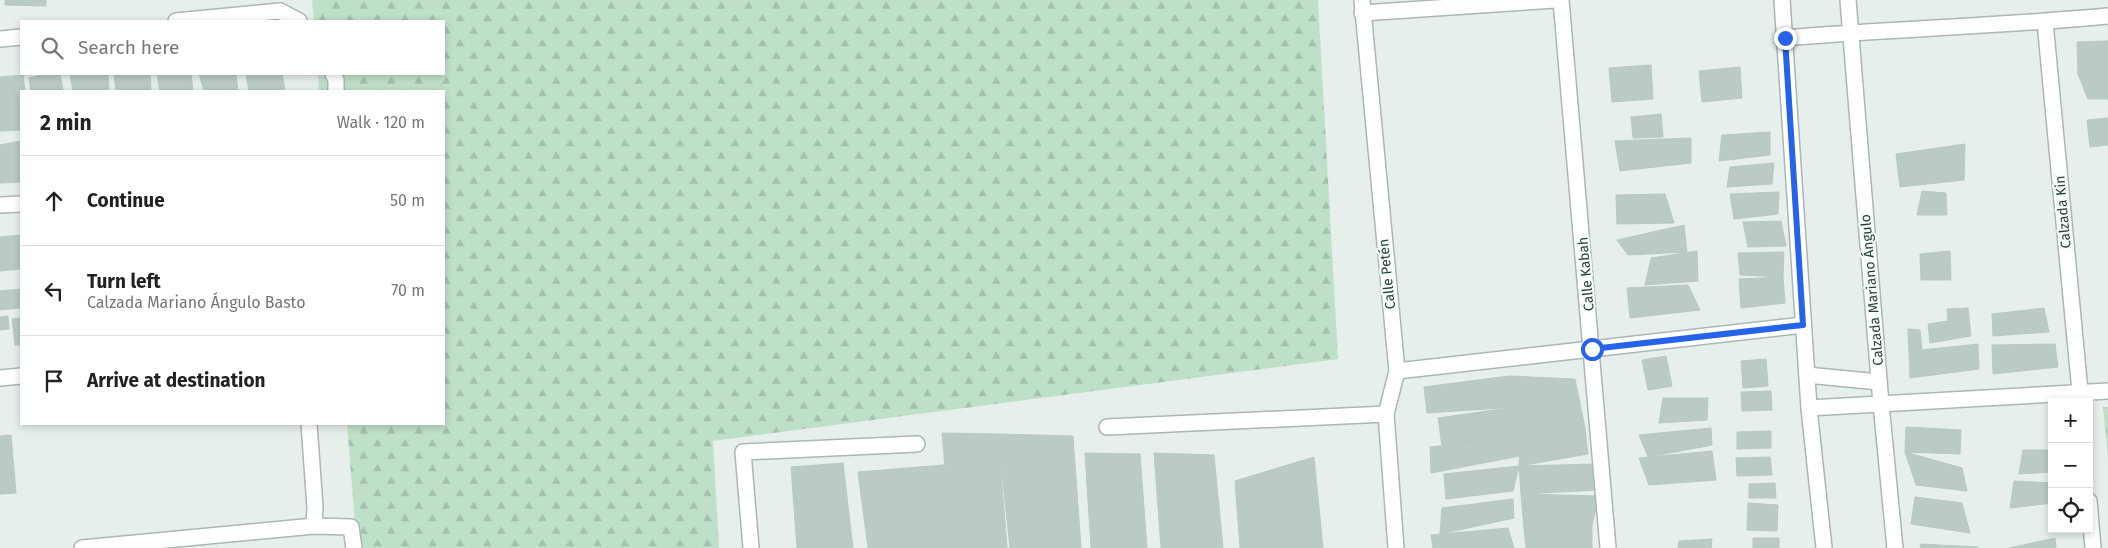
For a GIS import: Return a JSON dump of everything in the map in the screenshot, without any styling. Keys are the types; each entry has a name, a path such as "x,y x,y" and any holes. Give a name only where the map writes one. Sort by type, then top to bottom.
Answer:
{"street":[{"path":"1362,6 1556,0"},
{"name":"Calle Kabah","path":"1561,0 1608,548"},
{"path":"1782,0 1806,375 1824,548"},
{"name":"Calzada Mariano Ángulo","path":"1848,0 1879,382 1895,548"},
{"path":"182,20 279,5 298,20"},
{"name":"Calle Petén","path":"1362,6 1397,371 1386,414 1396,548"},
{"path":"1785,38 1852,32 2045,22 2108,16"},
{"name":"Calzada Kin","path":"2045,22 2080,397"},
{"path":"0,39 20,37"},
{"path":"334,75 336,80 336,90"},
{"path":"0,205 20,204"},
{"path":"1397,371 1803,325"},
{"path":"1806,375 1879,382"},
{"path":"0,378 20,376"},
{"path":"1809,408 2080,397 2108,391"},
{"path":"1107,427 1386,414"},
{"path":"309,425 316,508 314,526"},
{"path":"751,548 743,452 917,444"},
{"path":"82,548 314,526 351,527 354,548"},
{"path":"2092,533 2093,548"}],"green space":[{"path":"312,0 1318,0 1338,359 713,441 719,548 357,548 347,425 445,425 445,90 319,90 318,75 445,75 445,20 314,20"},
{"path":"2103,407 2108,407 2108,459"}],"building":[{"path":"5,0 46,0 46,6 5,5"},
{"path":"2108,41 2108,73 2078,74 2077,42"},
{"path":"1651,65 1653,99 1612,102 1609,68"},
{"path":"1740,67 1742,98 1702,102 1699,71"},
{"path":"2108,73 2108,99 2088,99 2078,74"},
{"path":"23,75 25,90 20,90 20,130 0,131 0,77"},
{"path":"41,75 60,75 63,90 31,90 29,78"},
{"path":"70,75 108,75 109,90 73,90"},
{"path":"114,75 150,75 151,90 116,90"},
{"path":"157,75 191,75 193,90 160,90"},
{"path":"199,75 236,75 238,90 204,90"},
{"path":"246,75 282,75 285,90 249,90"},
{"path":"1661,114 1663,137 1633,138 1631,117"},
{"path":"2108,118 2108,145 2090,147 2087,120"},
{"path":"1770,132 1770,155 1719,161 1722,135"},
{"path":"1691,138 1691,163 1620,171 1615,141"},
{"path":"20,141 20,182 0,183 0,145"},
{"path":"1965,144 1964,180 1900,187 1896,154"},
{"path":"1774,163 1772,184 1727,187 1730,167"},
{"path":"1922,191 1946,193 1947,215 1917,215"},
{"path":"1779,192 1778,214 1734,219 1730,194"},
{"path":"1665,194 1674,223 1617,224 1616,195"},
{"path":"1781,221 1786,246 1748,247 1743,222"},
{"path":"1684,225 1687,252 1628,255 1617,240"},
{"path":"20,235 20,269 0,271 0,237"},
{"path":"1697,251 1698,281 1645,285 1651,258"},
{"path":"1950,251 1951,280 1921,280 1920,254"},
{"path":"1784,252 1783,277 1740,275 1738,253"},
{"path":"1783,277 1785,303 1741,308 1739,279"},
{"path":"1688,285 1700,310 1630,318 1627,288"},
{"path":"20,289 20,308 0,310 0,291"},
{"path":"1968,308 1971,336 1930,343 1928,324 1948,321 1947,309"},
{"path":"2044,308 2049,332 1993,336 1992,314"},
{"path":"8,316 9,329 0,330 0,317"},
{"path":"20,318 20,345 15,345 12,319"},
{"path":"1908,329 1920,330 1922,350 1978,344 1979,369 1910,378"},
{"path":"2055,344 2058,367 1993,374 1992,345"},
{"path":"1666,356 1672,386 1648,390 1642,360"},
{"path":"1766,359 1768,386 1743,388 1741,361"},
{"path":"1509,376 1575,379 1585,428 1521,437"},
{"path":"1509,376 1515,407 1427,413 1424,387"},
{"path":"1771,391 1772,410 1742,411 1741,392"},
{"path":"1663,398 1708,398 1707,420 1659,423"},
{"path":"1515,407 1521,437 1442,446 1438,418"},
{"path":"1906,427 1961,430 1960,454 1905,452"},
{"path":"1585,428 1588,454 1519,466 1521,437"},
{"path":"1711,428 1712,445 1648,457 1639,435"},
{"path":"1771,431 1771,448 1737,449 1737,432"},
{"path":"942,433 998,434 1007,548 952,548"},
{"path":"998,434 1073,436 1081,548 1010,548"},
{"path":"11,435 16,493 0,494 0,436"},
{"path":"1521,437 1520,456 1431,473 1430,447"},
{"path":"2023,450 2048,450 2048,472 2019,474"},
{"path":"1712,451 1716,480 1649,485 1639,458"},
{"path":"1905,452 1962,468 1967,491 1916,485"},
{"path":"1085,453 1140,454 1147,548 1091,548"},
{"path":"1154,453 1214,455 1223,548 1161,548"},
{"path":"1314,457 1323,548 1240,548 1235,481"},
{"path":"1770,457 1772,475 1737,476 1736,458"},
{"path":"843,463 853,548 797,548 791,467"},
{"path":"1597,464 1601,490 1521,494 1519,466"},
{"path":"944,465 952,548 868,548 858,472"},
{"path":"1519,466 1513,491 1446,499 1444,474"},
{"path":"2014,481 2048,483 2048,503 2010,508"},
{"path":"1775,483 1776,498 1749,498 1749,484"},
{"path":"1521,494 1599,496 1592,525 1524,529"},
{"path":"1915,497 1962,503 1970,533 1911,524"},
{"path":"1513,499 1514,518 1440,534 1442,508"},
{"path":"1748,503 1778,505 1777,531 1747,530"},
{"path":"1592,525 1592,548 1526,548 1524,529"},
{"path":"1508,528 1514,548 1433,548 1431,535"},
{"path":"1753,538 1779,538 1779,548 1753,548"},
{"path":"2055,538 2056,548 2009,548"},
{"path":"1712,539 1711,548 1678,548 1679,541"},
{"path":"1921,544 1978,547 1920,548"}],"route":[{"path":"1592,349 1803,325 1785,38"}]}
